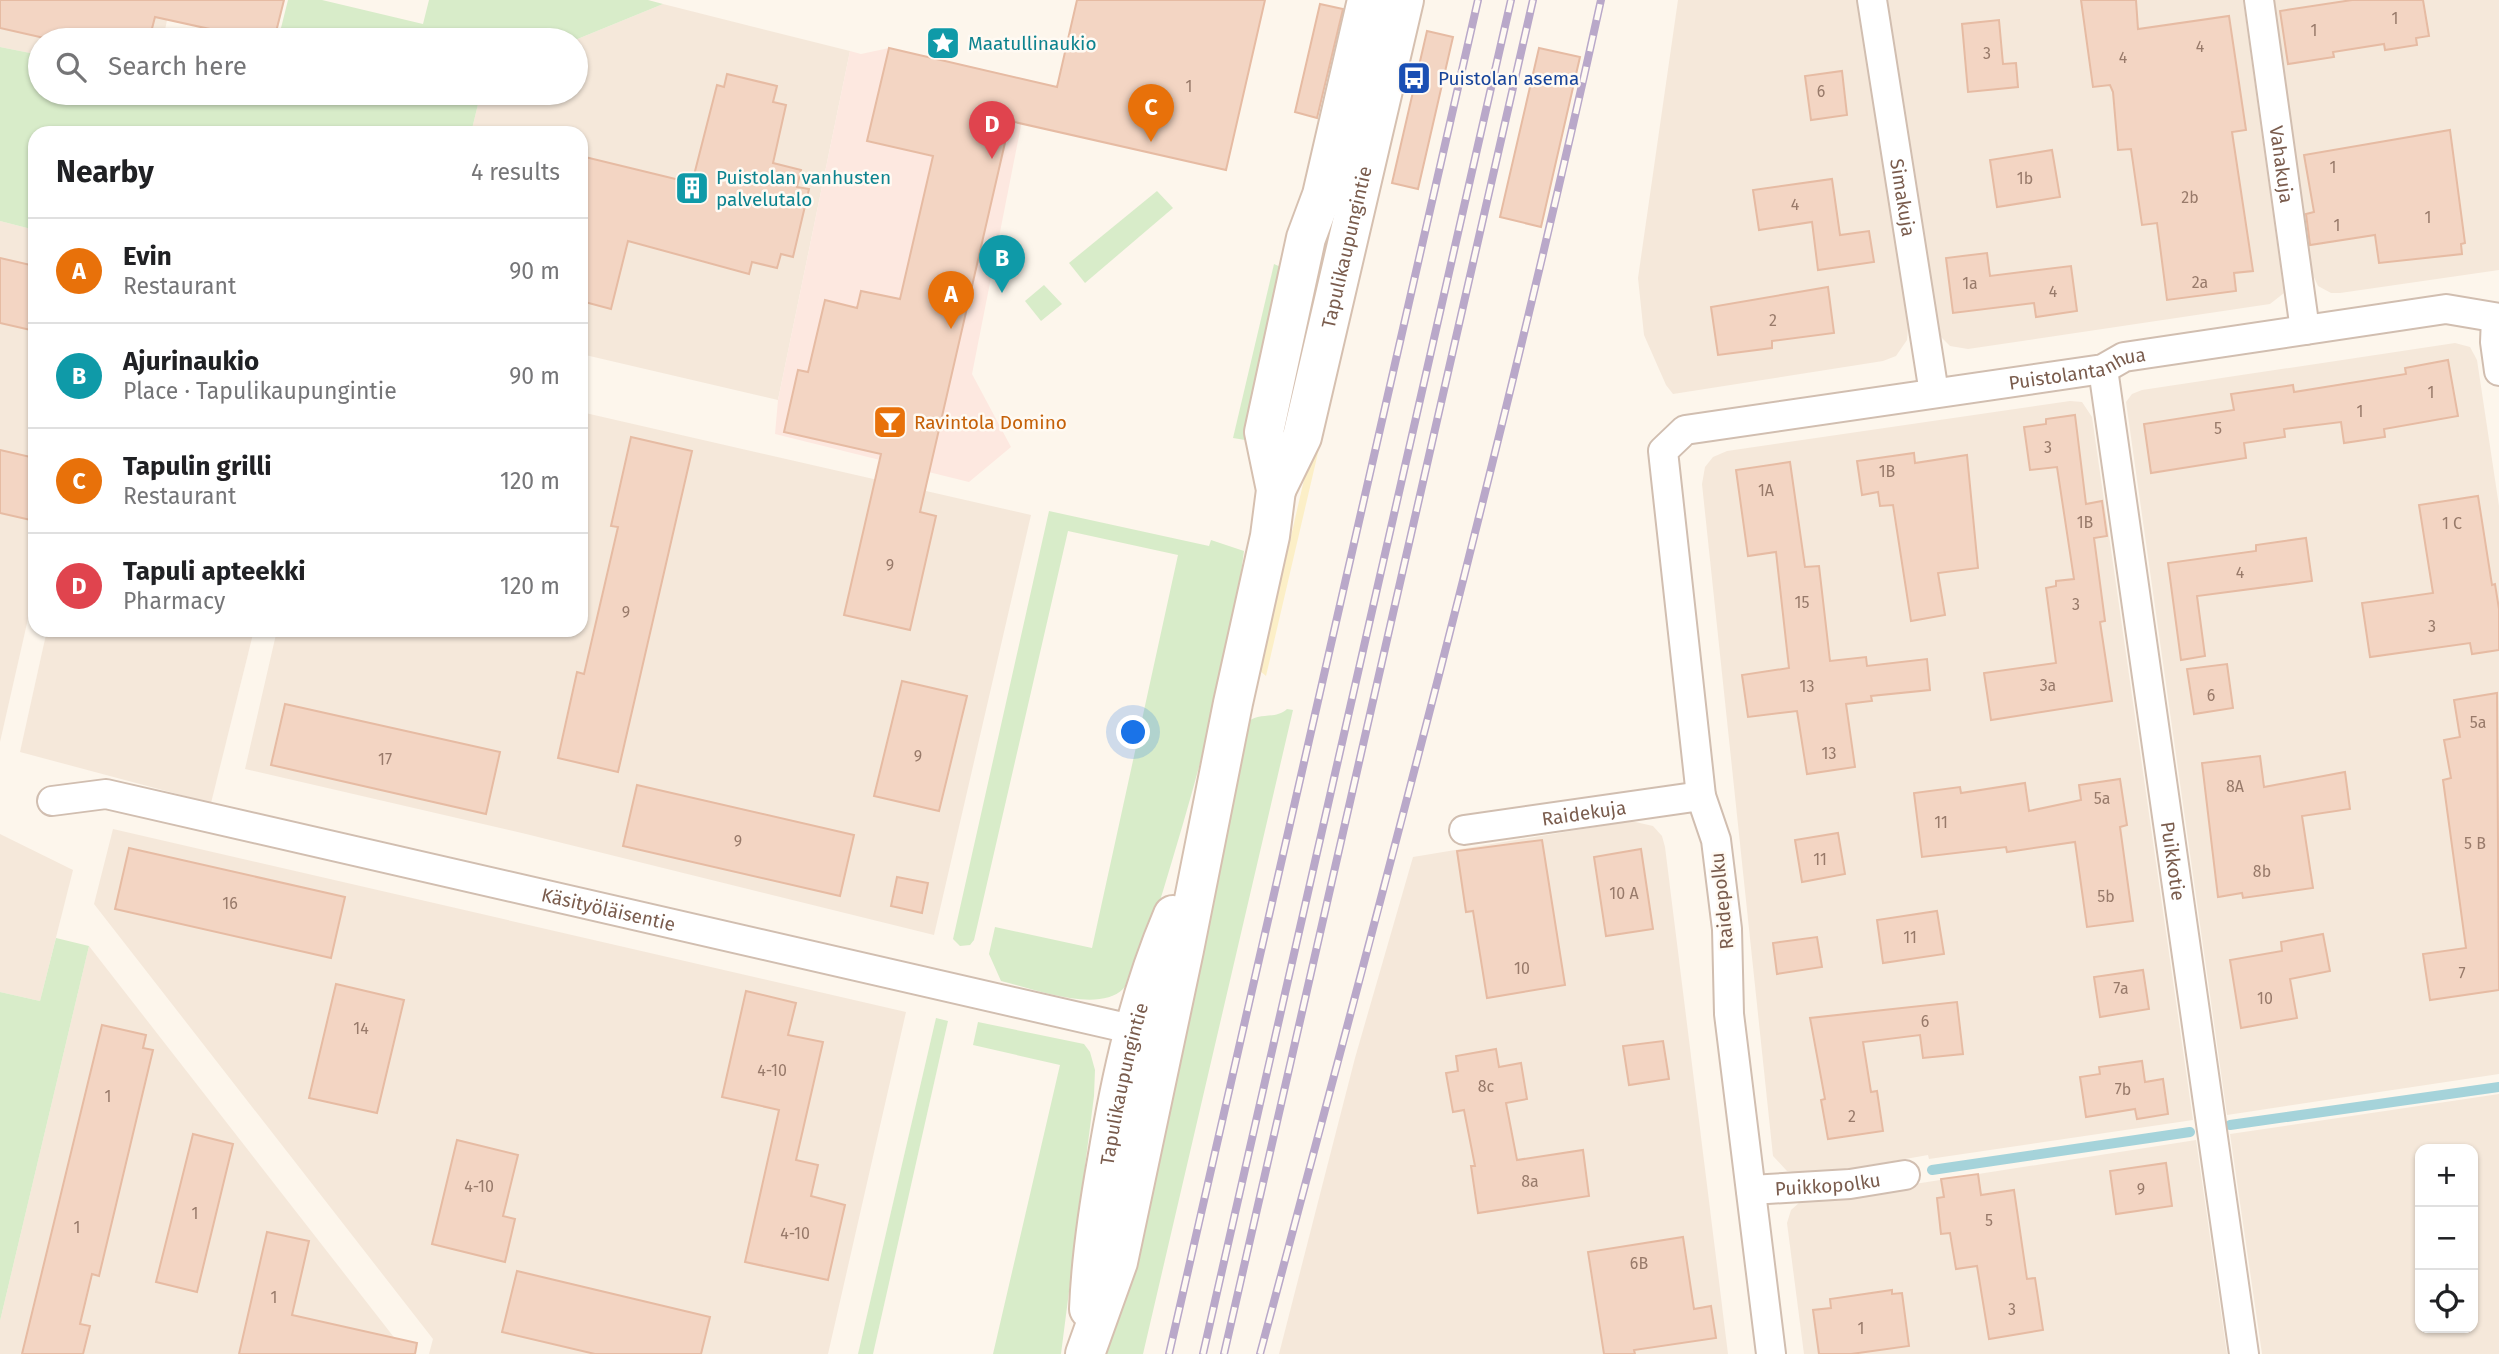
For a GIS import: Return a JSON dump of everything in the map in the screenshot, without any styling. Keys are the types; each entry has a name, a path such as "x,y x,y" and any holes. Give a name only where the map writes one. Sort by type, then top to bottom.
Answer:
{"main road":[{"name":"Tapulikaupungintie","path":"1276,491 1264,432 1306,238 1322,195 1367,0"},
{"name":"Tapulikaupungintie","path":"1087,1347 1118,1262 1149,1033 1205,839 1270,536 1276,491 1302,437 1404,0"}],"street":[{"name":"Simakuja","path":"1872,0 1934,393"},
{"name":"Vahakuja","path":"2259,0 2305,330"},
{"name":"Puistolantanhua","path":"1663,451 1685,430 2103,369 2124,357 2446,309 2465,310 2497,318"},
{"path":"2497,318 2495,342 2499,371"},
{"name":"Puikkotie","path":"2103,369 2244,1354"},
{"name":"Raidepolku","path":"1663,451 1702,796 1716,840 1727,929 1729,1014 1771,1354"},
{"name":"Käsityöläisentie","path":"52,801 106,794 1149,1033"},
{"name":"Raidekuja","path":"1464,830 1702,796"},
{"name":"Puikkopolku","path":"1751,1191 1850,1184 1905,1175"}],"shaded area":[{"path":"0,0 171,0 165,28 28,28 28,53 0,47"},
{"path":"1678,0 1859,0 1908,328 1907,340 1896,356 1883,361 1673,394 1666,385 1644,335 1638,278"},
{"path":"1886,0 2243,0 2284,293 2270,304 1968,349 1950,346 1937,333"},
{"path":"2273,0 2499,0 2499,270 2340,293 2331,293 2318,286 2312,273"},
{"path":"663,4 850,51 778,400 588,356 588,126 473,126 478,105 588,105 588,35"},
{"path":"889,48 1030,80 972,374 1011,447 969,482 775,434 778,400 850,51 861,54"},
{"path":"0,221 28,228 28,619 0,742"},
{"path":"2455,343 2470,347 2477,360 2499,506 2499,1074 2227,1115 2126,402 2132,394 2142,390"},
{"path":"2070,401 2082,402 2092,417 2193,1120 1929,1159 1928,1155 1814,1175 1787,1171 1773,1156 1702,484 1705,467 1713,457 1727,451"},
{"path":"588,414 1031,515 934,935 526,834 245,769 275,637 588,637"},
{"path":"45,637 252,637 211,803 20,752"},
{"path":"1631,821 1653,826 1662,836 1665,847 1728,1354 1279,1354 1355,1058 1413,857"},
{"path":"113,829 906,1012 828,1354 429,1354 433,1339 94,904"},
{"path":"0,834 73,870 40,1001 0,992"},
{"path":"89,946 400,1345 398,1354 0,1354 0,1321"},
{"path":"2499,1094 2499,1354 2262,1354 2230,1134"},
{"path":"2196,1140 2227,1354 1804,1354 1787,1223 1791,1210 1800,1202"}],"green space":[{"path":"288,0 322,0 423,24 429,0 648,0 663,4 588,35 588,28 281,28"},
{"path":"0,47 28,53 28,105 478,105 473,126 28,126 28,228 0,221"},
{"path":"1157,191 1173,208 1085,283 1069,263"},
{"path":"1274,264 1283,268 1251,441 1233,438"},
{"path":"1044,285 1062,304 1041,321 1025,301"},
{"path":"1049,511 1209,546 1211,540 1244,551 1230,636 1211,722 1147,943 1136,969 1123,989 1112,996 1098,999 1064,997 1001,981 989,954 995,927 1092,948 1178,555 1068,531 974,940 970,945 960,946 953,939"},
{"path":"1287,709 1293,710 1143,1354 1102,1354 1245,725 1255,718 1282,713"},
{"path":"56,938 89,946 0,1321 0,992 40,1001"},
{"path":"936,1018 948,1021 873,1354 858,1354"},
{"path":"978,1022 1084,1044 1090,1052 1095,1070 1061,1354 993,1354 1060,1065 973,1045"}],"sand":[{"path":"1354,262 1362,264 1266,676 1260,671"}],"building":[{"path":"0,0 284,0 277,28 205,28 155,17 152,28 28,28 28,34 0,28"},
{"path":"1077,0 1265,0 1226,170 1010,121 920,512 936,516 910,630 844,615 881,454 784,432 798,370 808,372 825,300 857,308 861,291 900,299 933,156 867,141 889,48 1057,87"},
{"path":"2081,0 2136,0 2138,29 2229,16 2246,130 2232,132 2253,271 2234,273 2236,291 2167,300 2157,223 2142,225 2131,149 2118,150 2113,92 2110,85 2093,87"},
{"path":"2352,0 2423,0 2429,36 2416,38 2417,45 2385,50 2384,44 2333,52 2334,57 2288,64 2280,11"},
{"path":"1320,4 1343,9 1317,118 1295,112"},
{"path":"1999,20 2003,64 2016,63 2018,87 1968,92 1962,24"},
{"path":"1427,31 1453,37 1418,189 1392,183"},
{"path":"1539,48 1580,57 1541,227 1500,217"},
{"path":"1842,71 1847,115 1811,120 1805,76"},
{"name":"Puistolan vanhusten palvelutalo","path":"727,74 777,86 773,102 786,105 773,163 801,170 797,187 809,189 793,257 781,254 777,268 752,262 749,274 628,241 611,309 588,303 588,158 692,183 717,85 724,87"},
{"path":"2450,130 2465,243 2461,244 2462,254 2379,263 2375,235 2310,245 2306,214 2314,212 2304,155"},
{"path":"2052,150 2060,197 1997,207 1990,160"},
{"path":"1832,179 1840,235 1869,231 1874,262 1818,270 1812,222 1759,230 1753,190"},
{"path":"1987,253 1990,276 2071,266 2077,311 2036,317 2034,303 1953,313 1946,258"},
{"path":"0,258 28,264 28,329 0,323"},
{"path":"1828,287 1834,333 1772,341 1772,348 1718,355 1711,307"},
{"path":"2448,360 2458,416 2384,429 2385,437 2344,443 2341,422 2284,429 2285,437 2244,443 2246,458 2151,473 2144,424 2234,410 2231,394 2293,385 2294,392 2406,374 2405,368"},
{"path":"2075,415 2086,504 2102,501 2107,536 2094,538 2105,621 2100,622 2112,701 1991,720 1984,673 2056,663 2046,588 2056,586 2056,581 2074,579 2057,467 2030,470 2024,427 2046,424 2046,419"},
{"path":"631,437 692,451 618,772 558,758 577,672 584,674 618,527 611,526"},
{"path":"0,450 28,456 28,519 0,513"},
{"path":"1914,453 1915,463 1967,455 1978,568 1938,573 1945,615 1911,621 1893,505 1880,506 1878,492 1862,495 1857,461"},
{"path":"1790,462 1805,567 1819,566 1830,661 1866,657 1867,666 1927,659 1930,690 1871,696 1872,701 1846,704 1855,767 1807,774 1797,711 1748,717 1742,675 1789,668 1776,552 1748,556 1736,470"},
{"path":"2478,496 2492,585 2495,584 2499,609 2499,650 2472,654 2470,643 2370,657 2362,603 2433,593 2419,505"},
{"path":"2306,538 2312,581 2197,596 2205,656 2181,660 2168,563 2256,551 2256,545"},
{"path":"2227,664 2233,708 2194,714 2187,669"},
{"path":"902,681 967,696 939,811 874,796"},
{"path":"2497,693 2499,990 2430,1000 2423,954 2466,948 2443,780 2451,778 2444,740 2460,737 2454,700"},
{"path":"285,704 500,752 486,814 271,765"},
{"path":"2260,756 2264,787 2345,772 2350,809 2302,816 2313,888 2243,898 2242,893 2218,897 2202,763"},
{"path":"2120,779 2127,825 2120,827 2133,921 2087,927 2075,842 2007,852 2006,847 1922,857 1914,793 1960,787 1961,793 2025,783 2029,811 2081,800 2079,785"},
{"path":"637,785 854,835 840,896 623,846"},
{"path":"1838,833 1845,874 1802,882 1795,840"},
{"path":"1542,840 1565,985 1487,998 1473,911 1466,912 1457,851"},
{"path":"129,848 345,897 331,958 115,909"},
{"path":"1641,849 1653,929 1606,936 1594,857"},
{"path":"897,877 928,883 922,913 891,906"},
{"path":"1937,911 1944,954 1883,963 1877,920"},
{"path":"2323,934 2330,971 2290,979 2297,1018 2241,1028 2230,960 2282,951 2281,942"},
{"path":"1817,937 1822,967 1777,974 1773,943"},
{"path":"2143,970 2149,1009 2100,1017 2094,977"},
{"path":"336,984 404,1000 377,1113 309,1098"},
{"path":"746,991 796,1003 788,1035 823,1042 796,1160 818,1165 811,1196 845,1205 828,1280 745,1262 779,1110 722,1097"},
{"path":"1957,1002 1963,1054 1923,1058 1920,1035 1863,1042 1871,1092 1877,1091 1883,1131 1828,1139 1821,1100 1825,1099 1810,1018"},
{"path":"102,1025 146,1035 143,1048 153,1050 99,1276 92,1274 80,1324 90,1326 83,1354 22,1354"},
{"path":"1663,1041 1669,1079 1629,1085 1623,1046"},
{"path":"1496,1049 1499,1067 1521,1063 1527,1099 1506,1103 1517,1160 1583,1150 1589,1196 1478,1213 1471,1166 1475,1166 1464,1110 1453,1112 1446,1073 1458,1071 1456,1056"},
{"path":"2142,1061 2145,1082 2163,1079 2168,1114 2137,1119 2135,1109 2086,1117 2080,1077 2100,1074 2099,1067"},
{"path":"193,1134 233,1144 197,1292 156,1282"},
{"path":"457,1140 518,1155 503,1216 515,1219 505,1262 432,1244"},
{"path":"2166,1163 2172,1206 2116,1214 2110,1171"},
{"path":"1978,1174 1981,1195 2014,1190 2027,1279 2035,1278 2043,1330 1989,1339 1977,1266 1956,1269 1950,1233 1941,1234 1937,1198 1944,1197 1941,1179"},
{"path":"267,1232 309,1241 292,1315 417,1343 415,1354 239,1354"},
{"path":"1683,1237 1694,1309 1711,1306 1716,1338 1634,1350 1635,1354 1604,1354 1588,1252"},
{"path":"517,1271 710,1317 701,1354 595,1354 502,1332"},
{"path":"1892,1290 1892,1294 1902,1293 1909,1346 1851,1354 1819,1354 1813,1310 1831,1308 1830,1299"}],"waterway":[{"path":"2230,1125 2499,1087"},
{"path":"1932,1170 2190,1132"}],"railway":[{"path":"1169,1354 1478,0"},
{"path":"1203,1354 1511,0"},
{"path":"1224,1354 1533,0"},
{"path":"1260,1354 1481,510 1601,0"}],"place":[{"name":"Maatullinaukio","path":"943,43"},
{"name":"Puistolan asema","path":"1414,78"},
{"name":"Tapulin grilli","path":"1151,142"},
{"name":"Tapuli apteekki","path":"992,159"},
{"name":"Puistolan vanhusten palvelutalo","path":"692,188"},
{"name":"Ajurinaukio","path":"1002,293"},
{"name":"Evin","path":"951,329"},
{"name":"Ravintola Domino","path":"890,422"}]}
